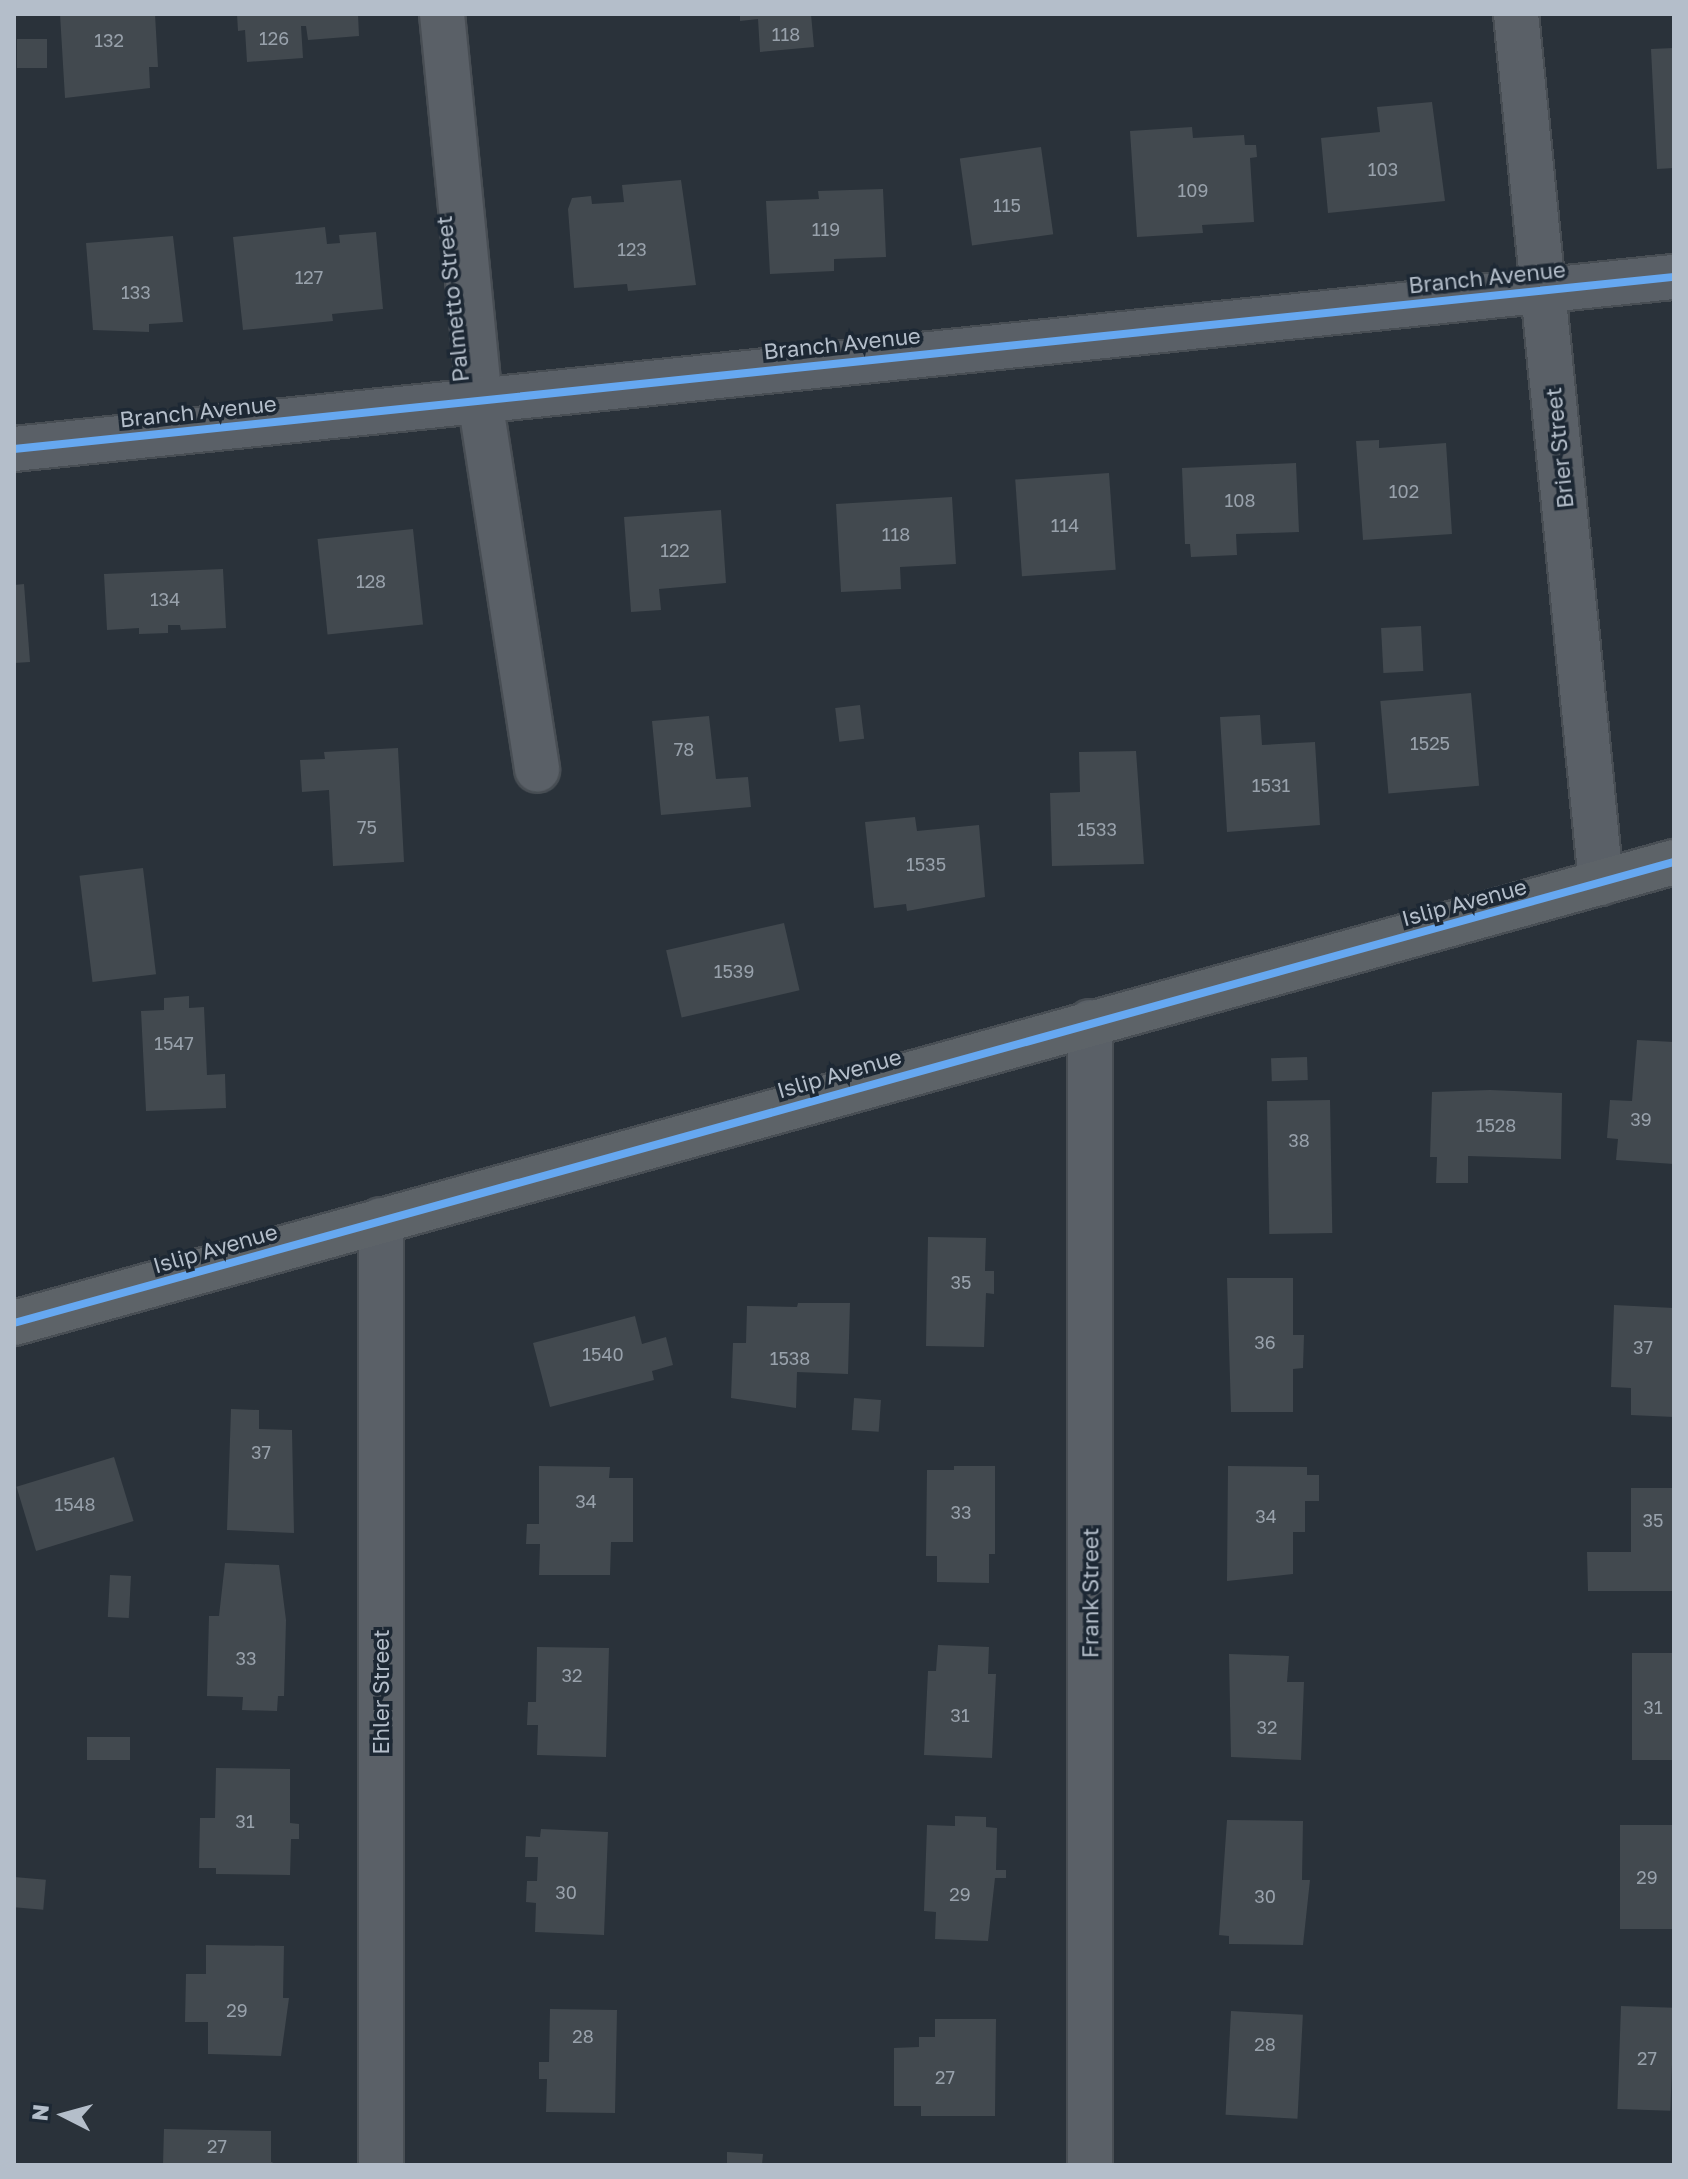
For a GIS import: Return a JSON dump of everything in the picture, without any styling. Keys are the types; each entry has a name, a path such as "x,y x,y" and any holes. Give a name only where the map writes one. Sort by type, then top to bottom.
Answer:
{"main road":[{"name":"Islip Avenue","path":"14,1323 1674,862"}],"street":[{"name":"Palmetto Street","path":"442,14 480,400 537,770"},
{"name":"Brier Street","path":"1516,14 1601,883"},
{"name":"Branch Avenue","path":"14,449 1674,277"},
{"name":"Frank Street","path":"1090,1022 1090,2165"},
{"name":"Ehler Street","path":"381,1220 381,2165"}],"building":[{"path":"60,14 155,14 158,67 149,67 150,88 65,98"},
{"path":"237,14 358,14 359,36 308,40 306,26 301,26 303,58 247,62 245,30 238,31"},
{"path":"740,14 811,14 814,47 760,52 758,19 740,21"},
{"path":"17,39 47,39 47,68 17,68"},
{"path":"1674,48 1674,168 1657,169 1651,49"},
{"path":"1432,102 1445,201 1328,213 1321,138 1380,132 1377,107"},
{"path":"1192,127 1193,138 1244,135 1245,145 1256,145 1257,157 1250,158 1254,222 1202,225 1203,233 1137,237 1130,131"},
{"path":"1041,147 1053,234 972,246 960,158"},
{"path":"681,180 696,285 628,291 627,284 574,288 568,209 572,198 591,196 592,204 624,202 622,185"},
{"path":"883,189 886,257 834,259 834,271 770,274 766,201 819,199 818,191"},
{"path":"325,227 327,244 340,243 339,235 376,232 383,309 332,314 333,321 243,330 233,237"},
{"path":"173,236 183,322 149,324 149,332 93,330 86,243"},
{"path":"1379,440 1379,448 1446,443 1452,534 1363,540 1356,441"},
{"path":"1296,463 1299,532 1236,534 1237,555 1191,557 1190,544 1185,544 1182,468"},
{"path":"1109,473 1116,570 1022,576 1015,480"},
{"path":"952,497 956,564 900,567 901,589 841,592 836,504"},
{"path":"721,510 726,583 659,589 661,610 631,612 624,517"},
{"path":"413,529 423,624 328,635 318,539"},
{"path":"223,569 226,628 181,630 180,625 168,625 168,633 139,634 139,628 107,630 104,574"},
{"path":"24,584 30,662 14,663 14,585"},
{"path":"1421,626 1423,671 1383,673 1381,628"},
{"path":"1471,693 1479,786 1388,794 1380,701"},
{"path":"860,705 864,739 839,742 835,708"},
{"path":"1260,715 1262,745 1315,742 1320,825 1227,832 1220,717"},
{"path":"709,716 716,779 748,777 751,807 661,815 652,721"},
{"path":"398,748 404,862 333,866 329,790 302,792 300,760 325,759 324,752"},
{"path":"1136,751 1144,864 1052,866 1050,793 1080,792 1079,752"},
{"path":"915,817 917,831 979,825 985,897 907,911 906,904 874,908 865,822"},
{"path":"143,868 156,974 93,982 79,876"},
{"path":"784,923 800,990 682,1017 666,950"},
{"path":"189,996 189,1008 204,1007 207,1075 225,1074 226,1108 146,1111 141,1011 164,1010 164,998"},
{"path":"1637,1040 1674,1042 1674,1164 1616,1160 1618,1139 1607,1138 1610,1100 1632,1101"},
{"path":"1307,1057 1308,1080 1272,1081 1271,1058"},
{"path":"1490,1090 1562,1093 1561,1159 1468,1156 1468,1183 1436,1183 1437,1157 1430,1157 1432,1092"},
{"path":"1330,1100 1332,1233 1269,1234 1267,1101"},
{"path":"928,1237 986,1238 985,1271 994,1271 994,1294 986,1293 984,1347 926,1346"},
{"path":"1227,1278 1293,1278 1293,1335 1304,1335 1303,1368 1293,1369 1293,1412 1231,1412"},
{"path":"798,1303 850,1303 848,1374 797,1372 796,1408 731,1398 733,1343 746,1343 747,1306 797,1307"},
{"path":"1614,1305 1674,1308 1674,1417 1631,1415 1631,1388 1611,1387"},
{"path":"635,1316 642,1344 666,1337 673,1365 652,1371 654,1380 550,1407 533,1343"},
{"path":"854,1398 881,1400 879,1432 852,1430"},
{"path":"231,1409 259,1410 259,1429 292,1430 294,1533 227,1530"},
{"path":"114,1457 134,1521 36,1551 16,1487"},
{"path":"539,1466 610,1467 609,1478 633,1478 633,1542 611,1542 610,1575 539,1575 540,1544 526,1544 527,1524 539,1524"},
{"path":"954,1466 995,1466 995,1554 989,1554 989,1583 937,1582 937,1556 926,1556 927,1470 954,1470"},
{"path":"1228,1466 1307,1467 1307,1475 1319,1475 1319,1501 1305,1501 1305,1532 1293,1532 1293,1574 1227,1581"},
{"path":"1631,1488 1674,1488 1674,1591 1588,1591 1587,1552 1631,1552"},
{"path":"225,1563 279,1565 286,1620 284,1696 278,1696 277,1711 242,1710 243,1697 207,1696 209,1616 219,1616"},
{"path":"110,1575 131,1576 129,1618 108,1617"},
{"path":"938,1645 989,1647 988,1674 996,1674 992,1758 924,1755 928,1671 936,1671"},
{"path":"537,1647 609,1648 606,1757 537,1755 538,1725 527,1725 528,1702 536,1702"},
{"path":"1632,1653 1674,1653 1674,1760 1632,1760"},
{"path":"1229,1654 1289,1656 1287,1682 1304,1682 1301,1760 1231,1757"},
{"path":"87,1737 130,1737 130,1760 87,1760"},
{"path":"216,1768 290,1769 290,1823 299,1824 299,1839 291,1839 290,1875 216,1874 216,1868 199,1868 200,1818 215,1818"},
{"path":"955,1816 986,1817 986,1827 997,1828 996,1870 1006,1870 1006,1878 995,1878 988,1941 935,1939 936,1912 924,1911 927,1825 955,1826"},
{"path":"1227,1820 1303,1821 1302,1880 1310,1880 1303,1945 1229,1944 1229,1936 1219,1935"},
{"path":"1620,1825 1674,1825 1674,1929 1620,1929"},
{"path":"541,1829 608,1832 604,1935 535,1932 536,1903 526,1902 527,1881 537,1881 538,1857 525,1857 526,1836 540,1837"},
{"path":"14,1877 46,1880 43,1910 14,1907"},
{"path":"206,1945 284,1946 283,1998 289,1998 281,2056 208,2054 208,2022 185,2022 186,1974 206,1974"},
{"path":"1621,2006 1674,2008 1670,2111 1617,2109"},
{"path":"550,2009 617,2010 615,2113 546,2112 547,2079 539,2079 539,2062 549,2062"},
{"path":"1231,2011 1303,2015 1297,2119 1226,2115"},
{"path":"935,2019 996,2019 995,2116 921,2116 921,2106 894,2106 894,2048 919,2047 919,2037 935,2037"},
{"path":"164,2129 271,2131 271,2162 279,2165 163,2165"},
{"path":"727,2152 763,2154 762,2165 727,2165"}],"cycle path":[{"path":"14,449 1674,277"},
{"path":"14,1323 1674,862"}]}
